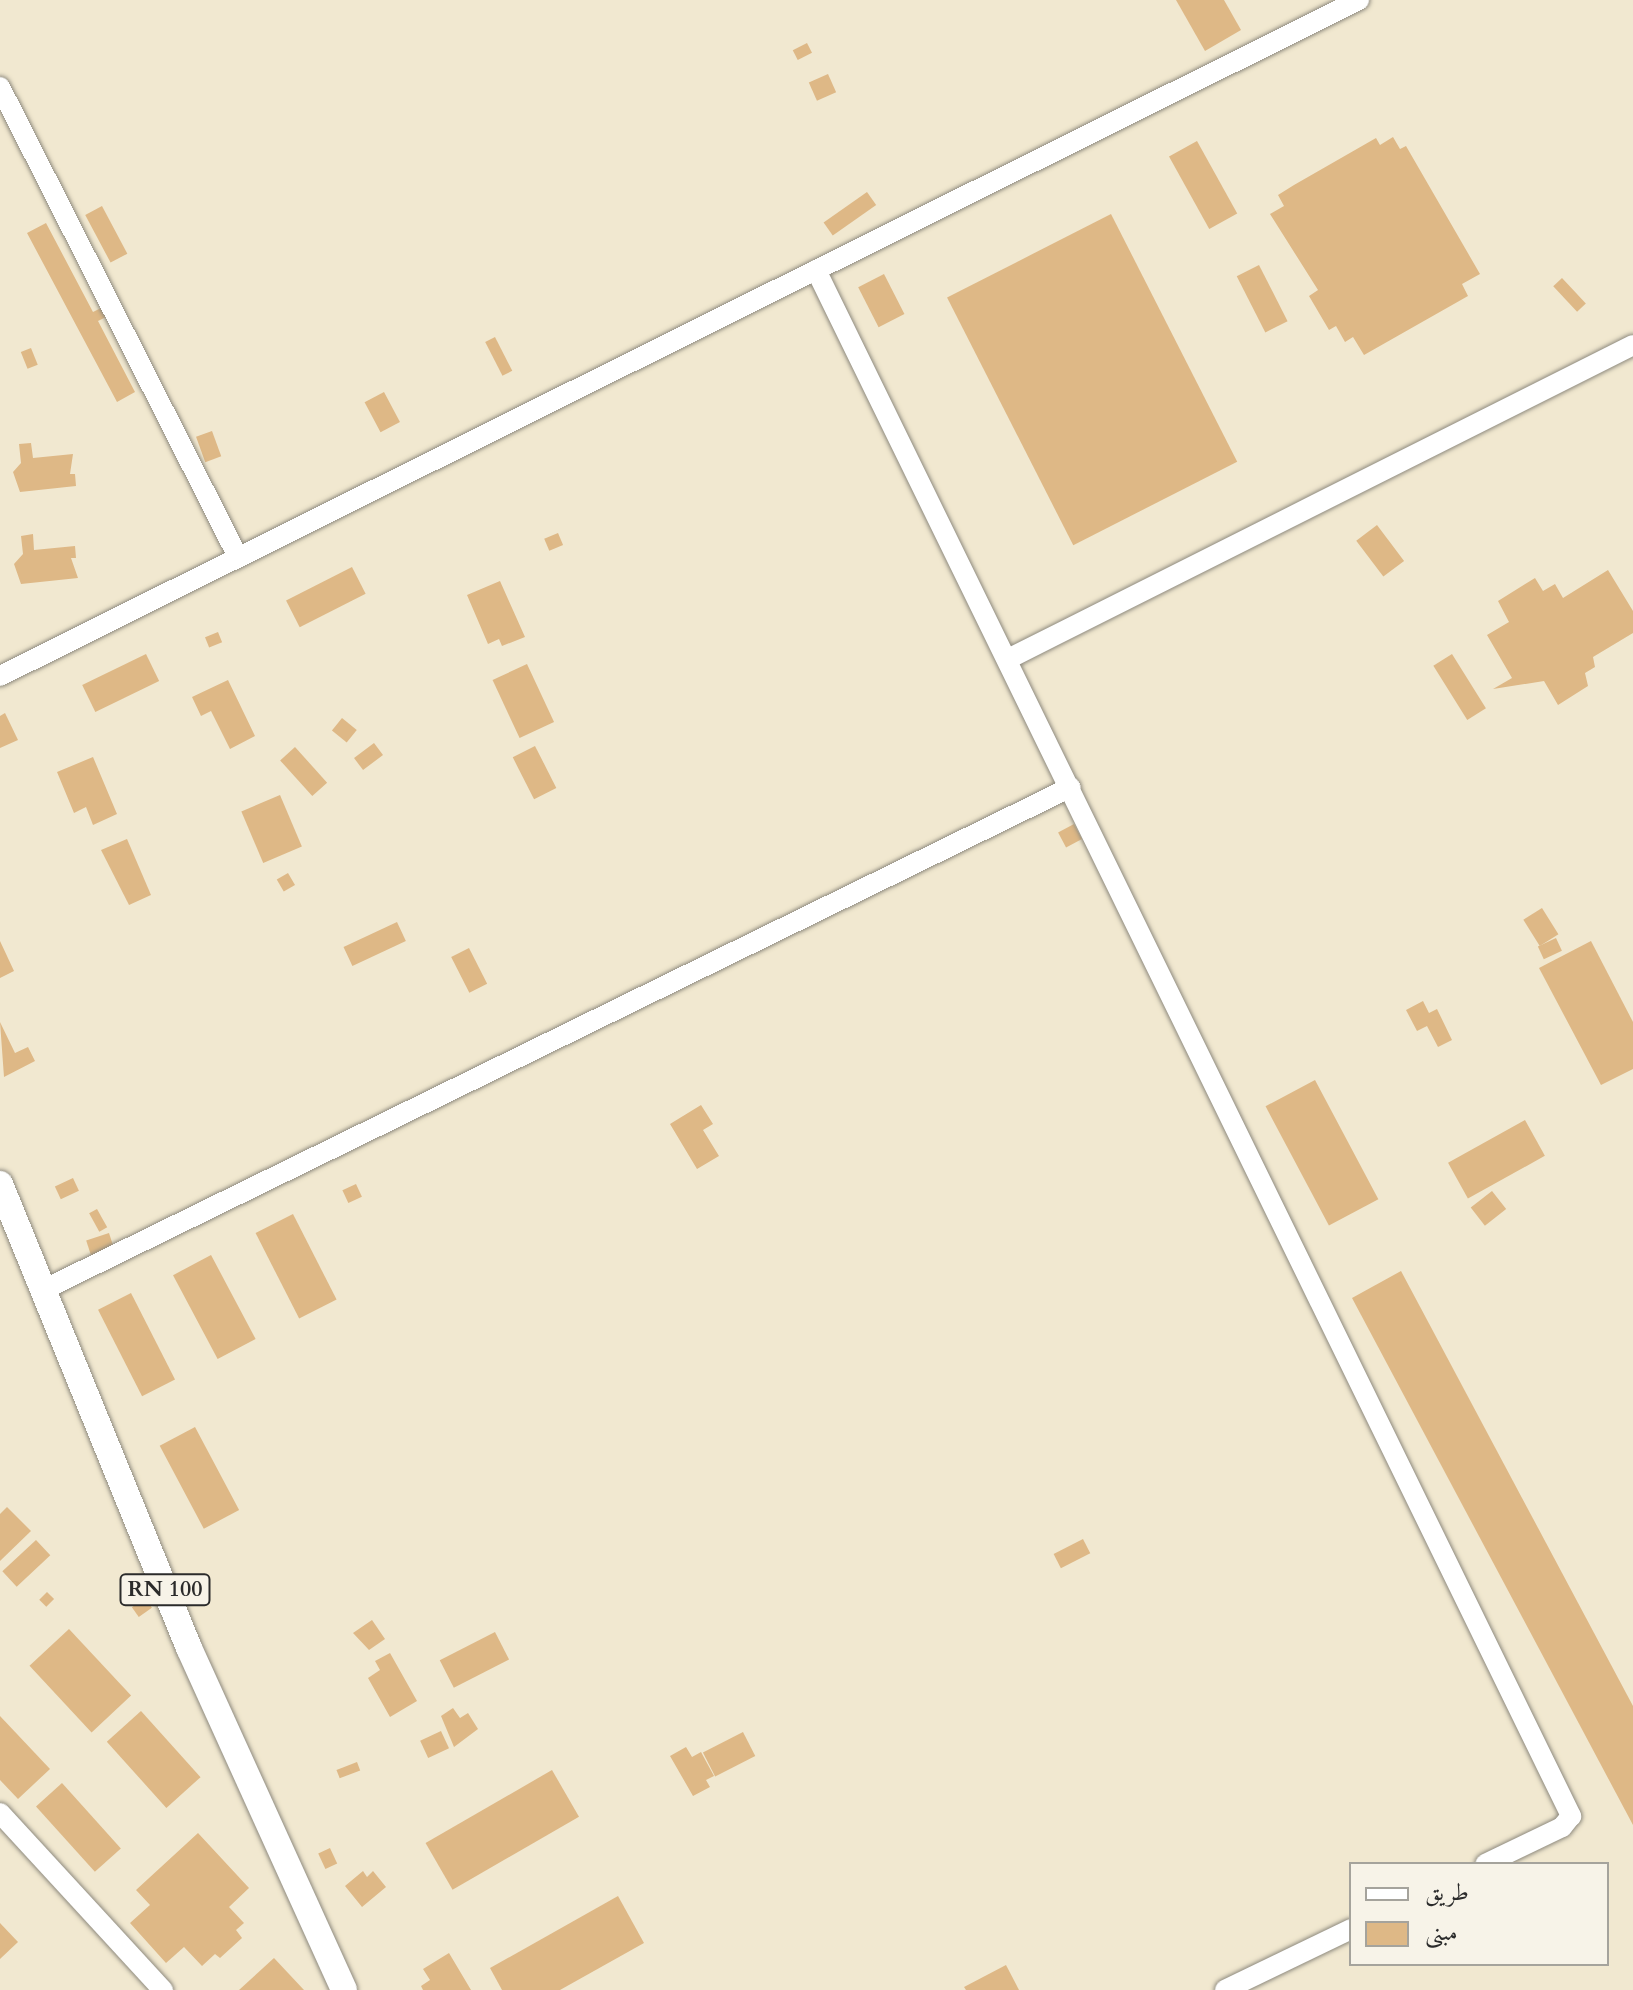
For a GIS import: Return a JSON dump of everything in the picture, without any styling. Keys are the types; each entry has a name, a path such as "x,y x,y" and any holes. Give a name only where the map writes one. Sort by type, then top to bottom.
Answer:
{"main road":[{"name":"RN 100","path":"0,1184 189,1648 344,1990"}],"lane":[{"path":"0,676 1359,0"},
{"path":"0,87 238,557"},
{"path":"816,270 1571,1816 1562,1827 1489,1862"},
{"path":"1008,659 1633,345"},
{"path":"43,1290 1071,787"},
{"path":"0,1813 163,1990"},
{"path":"1225,1990 1349,1930"}],"building":[{"path":"1176,0 1224,0 1241,30 1205,51"},
{"path":"807,43 812,53 798,60 793,50"},
{"path":"828,74 836,92 817,101 809,83"},
{"path":"1393,137 1400,149 1406,146 1480,274 1462,284 1468,296 1364,355 1353,337 1345,342 1336,326 1329,330 1309,296 1318,290 1270,214 1284,206 1278,195 1376,138 1380,145"},
{"path":"1197,141 1237,214 1209,229 1169,157"},
{"path":"867,192 876,205 833,236 824,222"},
{"path":"102,206 127,254 111,263 85,215"},
{"path":"1111,214 1237,462 1073,545 947,298"},
{"path":"46,223 93,312 101,308 106,317 98,321 135,392 117,402 27,233"},
{"path":"1259,265 1288,321 1265,332 1237,276"},
{"path":"884,274 904,314 879,327 858,287"},
{"path":"1562,278 1586,304 1577,312 1553,286"},
{"path":"495,337 512,371 502,376 485,342"},
{"path":"31,348 38,365 28,369 21,352"},
{"path":"384,392 400,422 381,432 365,402"},
{"path":"212,431 221,456 205,462 196,437"},
{"path":"31,443 33,458 73,454 70,474 75,474 76,486 20,492 13,472 21,463 19,444"},
{"path":"1377,525 1404,561 1383,577 1356,541"},
{"path":"558,533 563,545 549,551 544,539"},
{"path":"33,534 34,550 75,546 76,558 71,558 78,578 21,584 14,564 23,554 21,536"},
{"path":"352,567 366,594 300,627 286,601"},
{"path":"1608,570 1633,611 1633,633 1593,657 1595,667 1585,673 1588,686 1558,705 1544,681 1493,689 1512,678 1487,635 1509,622 1498,601 1535,578 1543,591 1555,584 1563,598"},
{"path":"500,581 525,637 502,646 499,639 488,644 467,595"},
{"path":"218,632 222,642 209,647 205,637"},
{"path":"146,654 159,681 95,712 82,685"},
{"path":"1452,654 1486,708 1467,720 1433,666"},
{"path":"527,664 554,722 520,738 493,680"},
{"path":"228,680 255,736 230,749 211,711 201,716 192,697"},
{"path":"5,713 18,740 0,748 0,716"},
{"path":"342,718 357,730 347,742 332,730"},
{"path":"374,743 383,755 363,770 354,758"},
{"path":"535,746 556,788 534,799 513,757"},
{"path":"295,747 327,783 312,796 280,760"},
{"path":"93,757 117,814 93,825 86,807 74,813 57,772"},
{"path":"280,795 302,847 263,863 241,811"},
{"path":"1074,824 1082,839 1066,847 1058,832"},
{"path":"127,839 151,895 129,905 101,850"},
{"path":"288,873 295,885 284,892 277,880"},
{"path":"1542,908 1558,934 1540,946 1523,920"},
{"path":"397,922 406,941 352,966 344,947"},
{"path":"1556,938 1562,951 1544,959 1538,946"},
{"path":"0,941 14,971 0,978"},
{"path":"1591,941 1633,1022 1633,1069 1601,1085 1539,968"},
{"path":"469,948 487,984 469,993 451,957"},
{"path":"1423,1001 1429,1013 1437,1009 1452,1040 1438,1047 1427,1026 1417,1031 1406,1010"},
{"path":"0,1022 15,1053 28,1047 35,1061 4,1077"},
{"path":"1315,1080 1378,1199 1329,1225 1266,1106"},
{"path":"701,1105 713,1124 703,1130 719,1156 697,1169 670,1124"},
{"path":"1525,1120 1545,1156 1468,1199 1448,1163"},
{"path":"73,1178 79,1191 61,1199 55,1186"},
{"path":"356,1184 362,1197 348,1203 342,1190"},
{"path":"1492,1191 1506,1209 1485,1226 1471,1208"},
{"path":"97,1209 107,1227 99,1232 89,1213"},
{"path":"293,1214 337,1300 299,1319 256,1233"},
{"path":"109,1233 115,1251 92,1258 86,1240"},
{"path":"211,1255 256,1339 218,1359 173,1275"},
{"path":"1401,1271 1633,1706 1633,1825 1352,1298"},
{"path":"131,1293 175,1379 142,1396 98,1310"},
{"path":"195,1427 239,1510 204,1529 160,1446"},
{"path":"7,1507 31,1531 0,1561 0,1514"},
{"path":"1083,1539 1090,1553 1061,1568 1054,1554"},
{"path":"36,1540 50,1555 17,1587 2,1571"},
{"path":"136,1575 145,1589 131,1599 122,1584"},
{"path":"47,1592 54,1599 46,1607 39,1600"},
{"path":"145,1598 152,1608 139,1617 132,1607"},
{"path":"372,1620 385,1639 369,1650 353,1633"},
{"path":"69,1629 131,1696 92,1732 30,1666"},
{"path":"495,1632 509,1660 454,1688 440,1660"},
{"path":"390,1653 417,1701 390,1717 368,1678 380,1670 375,1661"},
{"path":"453,1708 460,1718 468,1713 478,1729 454,1747 441,1716"},
{"path":"141,1711 201,1777 166,1808 107,1742"},
{"path":"0,1716 50,1769 18,1799 0,1780"},
{"path":"441,1731 449,1748 428,1758 420,1741"},
{"path":"743,1732 755,1756 715,1776 703,1752"},
{"path":"686,1747 692,1757 701,1752 714,1776 706,1780 710,1787 693,1796 670,1756"},
{"path":"357,1762 360,1770 340,1778 336,1770"},
{"path":"552,1770 579,1817 453,1890 426,1843"},
{"path":"62,1783 121,1848 95,1872 36,1806"},
{"path":"198,1833 249,1888 229,1907 244,1923 236,1930 242,1938 220,1958 215,1954 202,1966 184,1947 166,1963 130,1923 150,1905 136,1890"},
{"path":"330,1848 337,1863 325,1869 318,1853"},
{"path":"363,1871 367,1877 373,1871 386,1887 362,1907 345,1886"},
{"path":"618,1896 644,1943 560,1990 502,1990 490,1968"},
{"path":"0,1923 18,1942 0,1959"},
{"path":"449,1953 471,1990 423,1990 421,1986 430,1980 423,1969"},
{"path":"274,1958 304,1990 239,1990"},
{"path":"1006,1965 1019,1990 966,1990 964,1987"}]}
